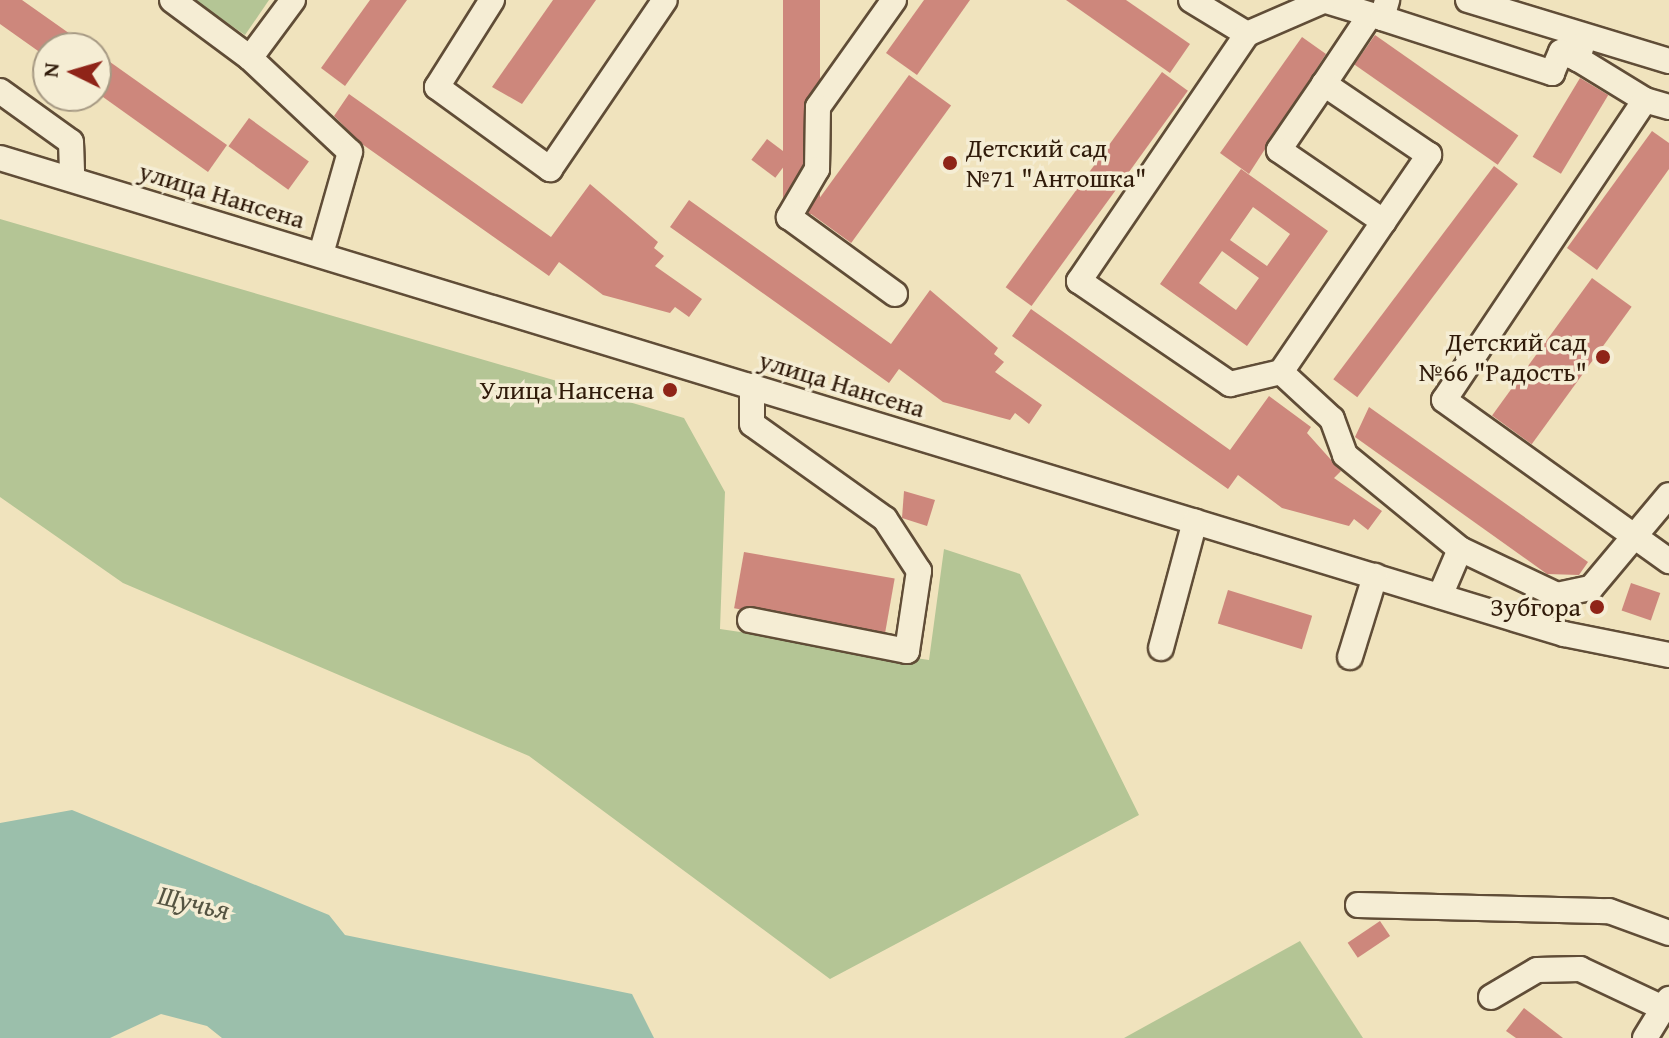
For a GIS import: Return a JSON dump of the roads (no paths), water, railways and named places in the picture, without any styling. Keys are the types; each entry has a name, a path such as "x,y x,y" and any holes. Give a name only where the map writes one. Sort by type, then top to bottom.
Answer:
{"street":[{"path":"172,0 250,58 350,152 321,254"},
{"path":"250,58 293,0"},
{"path":"492,0 437,87 550,169 665,0"},
{"path":"894,0 818,107 817,169 789,217 895,294"},
{"path":"1191,0 1247,34"},
{"path":"1324,84 1429,155 1281,372 1230,384 1079,281 1247,34 1323,0 1380,11 1552,73 1561,52 1578,59 1657,104 1444,400 1669,561"},
{"path":"1468,0 1669,61"},
{"path":"1380,11 1279,150 1384,222"},
{"path":"1578,59 1585,35"},
{"path":"0,91 71,142 72,179"},
{"name":"улица Нансена","path":"0,158 1564,634 1669,655"},
{"path":"1281,372 1332,419 1345,455 1460,549 1538,589 1573,595 1591,588 1637,538 1669,495"},
{"path":"750,620 907,651 919,571 885,519 752,424 752,386"},
{"path":"1161,648 1195,521"},
{"path":"1440,596 1460,549"},
{"path":"1350,657 1375,576"},
{"path":"1358,905 1609,911 1669,933"},
{"path":"1491,997 1537,970 1580,969 1666,1003 1645,1038"}],"water":[{"name":"Щучья","path":"72,810 329,915 345,935 632,994 654,1038 222,1038 207,1026 161,1014 110,1038 0,1038 0,823"}],"place":[{"name":"Детский сад №71 \"Антошка\"","path":"950,163"},
{"name":"Детский сад №66 \"Радость\"","path":"1603,357"},
{"name":"Улица Нансена","path":"670,390"},
{"name":"Зубгора","path":"1597,607"}]}
